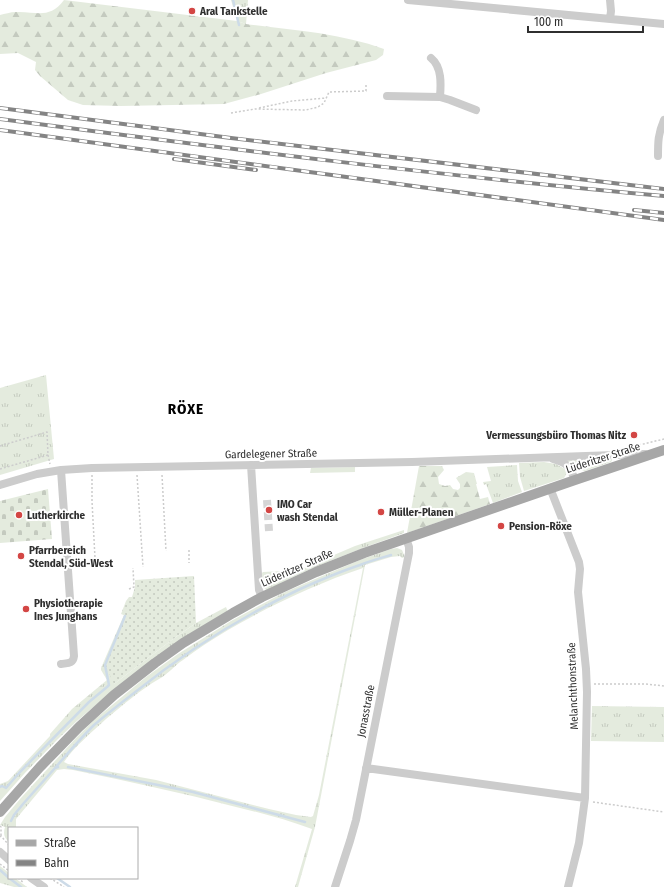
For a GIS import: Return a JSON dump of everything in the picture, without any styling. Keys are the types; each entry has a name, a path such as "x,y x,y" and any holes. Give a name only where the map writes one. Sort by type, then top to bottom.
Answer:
{"main road":[{"name":"Lüderitzer Straße","path":"0,812 45,761 79,727 114,696 183,643 262,597 327,567 364,552 664,450"}],"street":[{"path":"408,0 664,24"},
{"path":"610,0 610,19"},
{"path":"431,58 435,61 438,69 440,97"},
{"path":"387,96 440,97 476,110"},
{"path":"658,156 658,138 664,120"},
{"name":"Gardelegener Straße","path":"0,485 37,474 61,470 92,468 420,462 652,454"},
{"name":"Gardelegener Straße","path":"544,457 569,466 575,480"},
{"path":"251,465 260,590 262,597"},
{"path":"60,664 70,663 74,656 61,470"},
{"name":"Melanchthonstraße","path":"550,488 579,562 580,569 578,592 586,669 584,800 579,843 568,887"},
{"name":"Jonasstraße","path":"335,887 356,820 409,553 406,538"},
{"path":"366,768 584,800"},
{"path":"0,852 8,859"},
{"path":"32,879 44,887"}],"path":[{"path":"255,109 306,110 318,107 324,102 328,92 366,91 366,84"},
{"path":"231,113 292,101 326,98"},
{"path":"0,446 47,432 51,472"},
{"path":"0,469 48,454"},
{"path":"137,467 143,566"},
{"path":"162,467 166,551"},
{"path":"92,468 95,558"},
{"path":"189,550 190,564"},
{"path":"128,589 134,587 133,568"},
{"path":"586,683 646,684 664,686"},
{"path":"584,800 664,812"},
{"path":"0,826 1,836"},
{"path":"0,864 8,870"},
{"path":"52,879 64,887"}],"green space":[{"path":"64,0 237,21 246,24 316,33 350,39 384,49 383,55 376,60 326,73 224,104 121,106 83,105 68,100 40,76 35,70 36,62 18,53 0,54 0,15 14,12 47,12 53,10"},
{"path":"231,0 248,0 246,24 237,21"},
{"path":"46,375 54,459 0,475 0,388"},
{"path":"611,458 611,462 585,471 577,469 567,463 567,460"},
{"path":"544,462 556,464 565,469 567,473 564,478 524,491 520,477 519,463"},
{"path":"517,465 518,481 522,492 493,503 486,484 484,485 483,482 491,481 487,467"},
{"path":"419,466 442,466 444,470 438,477 439,484 445,486 450,485 453,489 458,490 460,488 460,484 456,478 466,472 474,473 480,499 488,497 490,504 407,533"},
{"path":"355,467 355,472 310,473 311,468"},
{"path":"48,489 52,539 0,543 0,501"},
{"path":"404,530 404,533 317,566 267,590 263,588 263,572 284,571 285,576 355,546"},
{"path":"397,548 402,550 405,557 391,557 365,565 315,827 298,887 295,887 312,829 274,817 216,802 155,787 73,770 57,770 16,819 16,827 8,827 8,841 6,839 4,835 5,827 0,825 20,799 94,720 146,677 178,654 231,621 283,593 360,560","holes":["363,568 319,795 313,816 296,815 156,780 64,762 78,745 106,719 138,693 162,677 205,644 277,604 311,588"]},
{"path":"194,576 196,623 114,684 106,667 126,616 121,614 126,601 129,597 132,597 135,587 135,580"},
{"path":"226,607 228,612 117,687 77,721 25,773 0,801 0,784 8,781 50,736 50,734 72,709 107,680 101,668 124,615 126,616 114,684 196,623"},
{"path":"592,706 664,707 664,742 591,741"},
{"path":"0,866 8,872 8,879 16,879 27,887 14,887 0,883"}],"waterway":[{"path":"233,0 239,25"},
{"path":"55,768 94,725 153,678 213,637 255,612 298,590 344,571 391,555"},
{"path":"6,788 89,702 109,685 105,665 125,616"},
{"path":"23,804 55,768 58,767"},
{"path":"68,767 193,792 305,822"},
{"path":"0,787 2,786 6,788"},
{"path":"11,821 23,804"},
{"path":"0,870 8,877"},
{"path":"10,879 21,887"},
{"path":"58,879 70,887"}],"tunnel":[{"path":"267,500 269,531"}],"railway":[{"path":"0,108 231,138 664,189"},
{"path":"0,119 332,161 498,180 664,196"},
{"path":"0,130 664,220"},
{"path":"174,159 256,170"},
{"path":"634,210 664,213"}],"place":[{"name":"Aral Tankstelle","path":"192,11"},
{"name":"Vermessungsbüro Thomas Nitz","path":"634,435"},
{"name":"IMO Car wash Stendal","path":"269,510"},
{"name":"Müller-Planen","path":"381,512"},
{"name":"Lutherkirche","path":"19,515"},
{"name":"Pension-Röxe","path":"501,526"},
{"name":"Pfarrbereich Stendal, Süd-West","path":"21,556"},
{"name":"Physiotherapie Ines Junghans","path":"26,609"}],"district":[{"name":"RÖXE","path":"186,409"}]}
